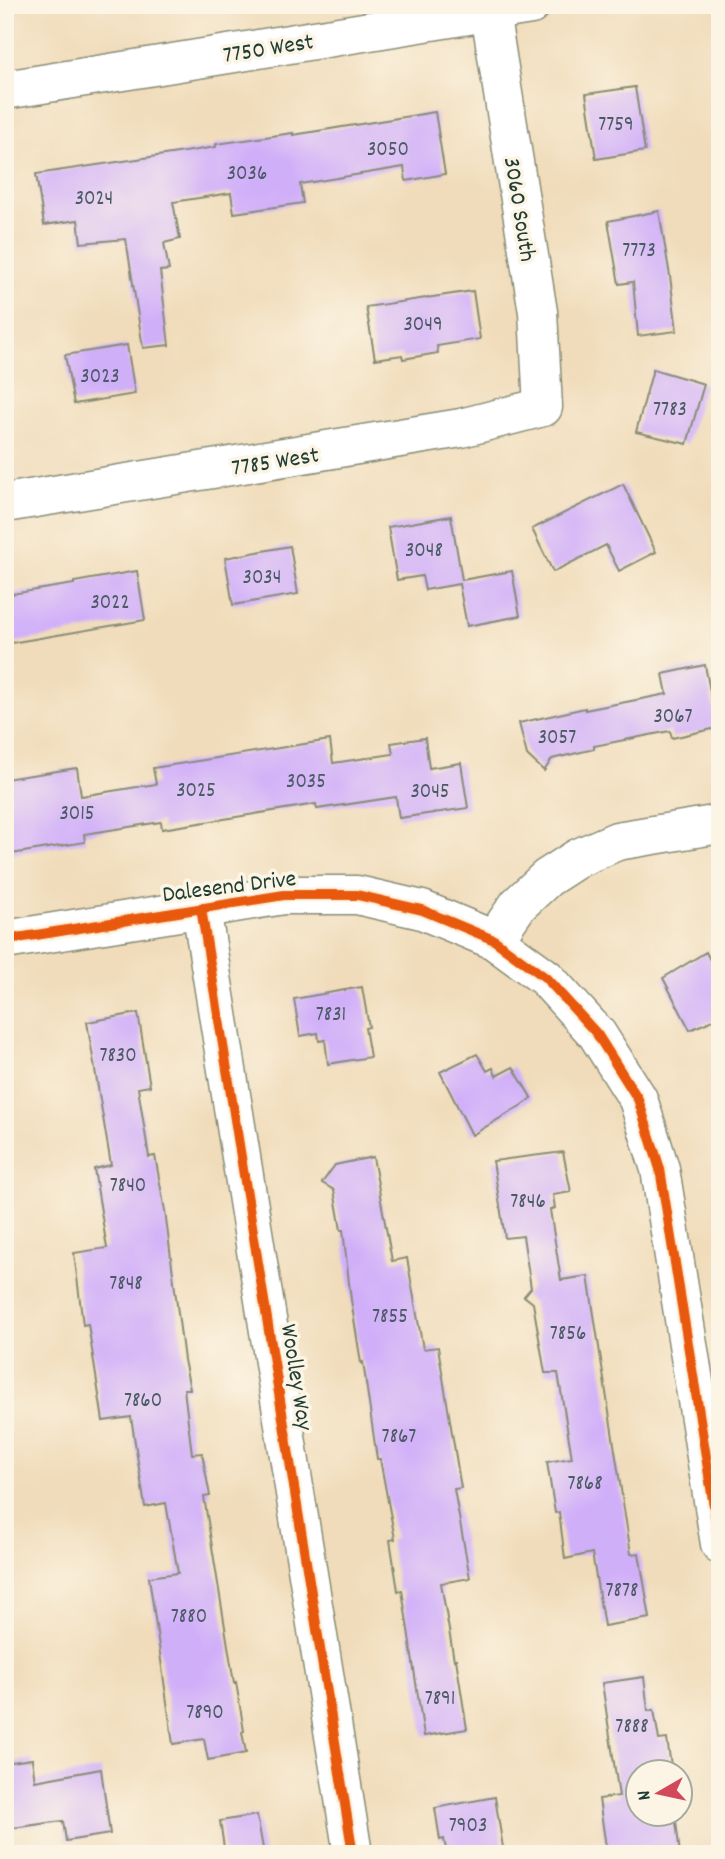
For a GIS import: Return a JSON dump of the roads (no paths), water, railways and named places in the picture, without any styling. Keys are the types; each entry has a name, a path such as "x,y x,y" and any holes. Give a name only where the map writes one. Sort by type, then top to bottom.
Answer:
{"street":[{"name":"7750 West","path":"5,90 531,5"},
{"name":"3060 South","path":"490,12 538,312 543,407"},
{"name":"7785 West","path":"5,503 461,428 543,407"},
{"path":"494,940 518,905 547,878 578,858 617,841 720,824"},
{"name":"Dalesend Drive","path":"5,940 284,895 357,895 422,910 494,940 546,978 597,1034 638,1099 660,1169 720,1544"},
{"name":"Woolley Way","path":"201,908 353,1854"}]}
